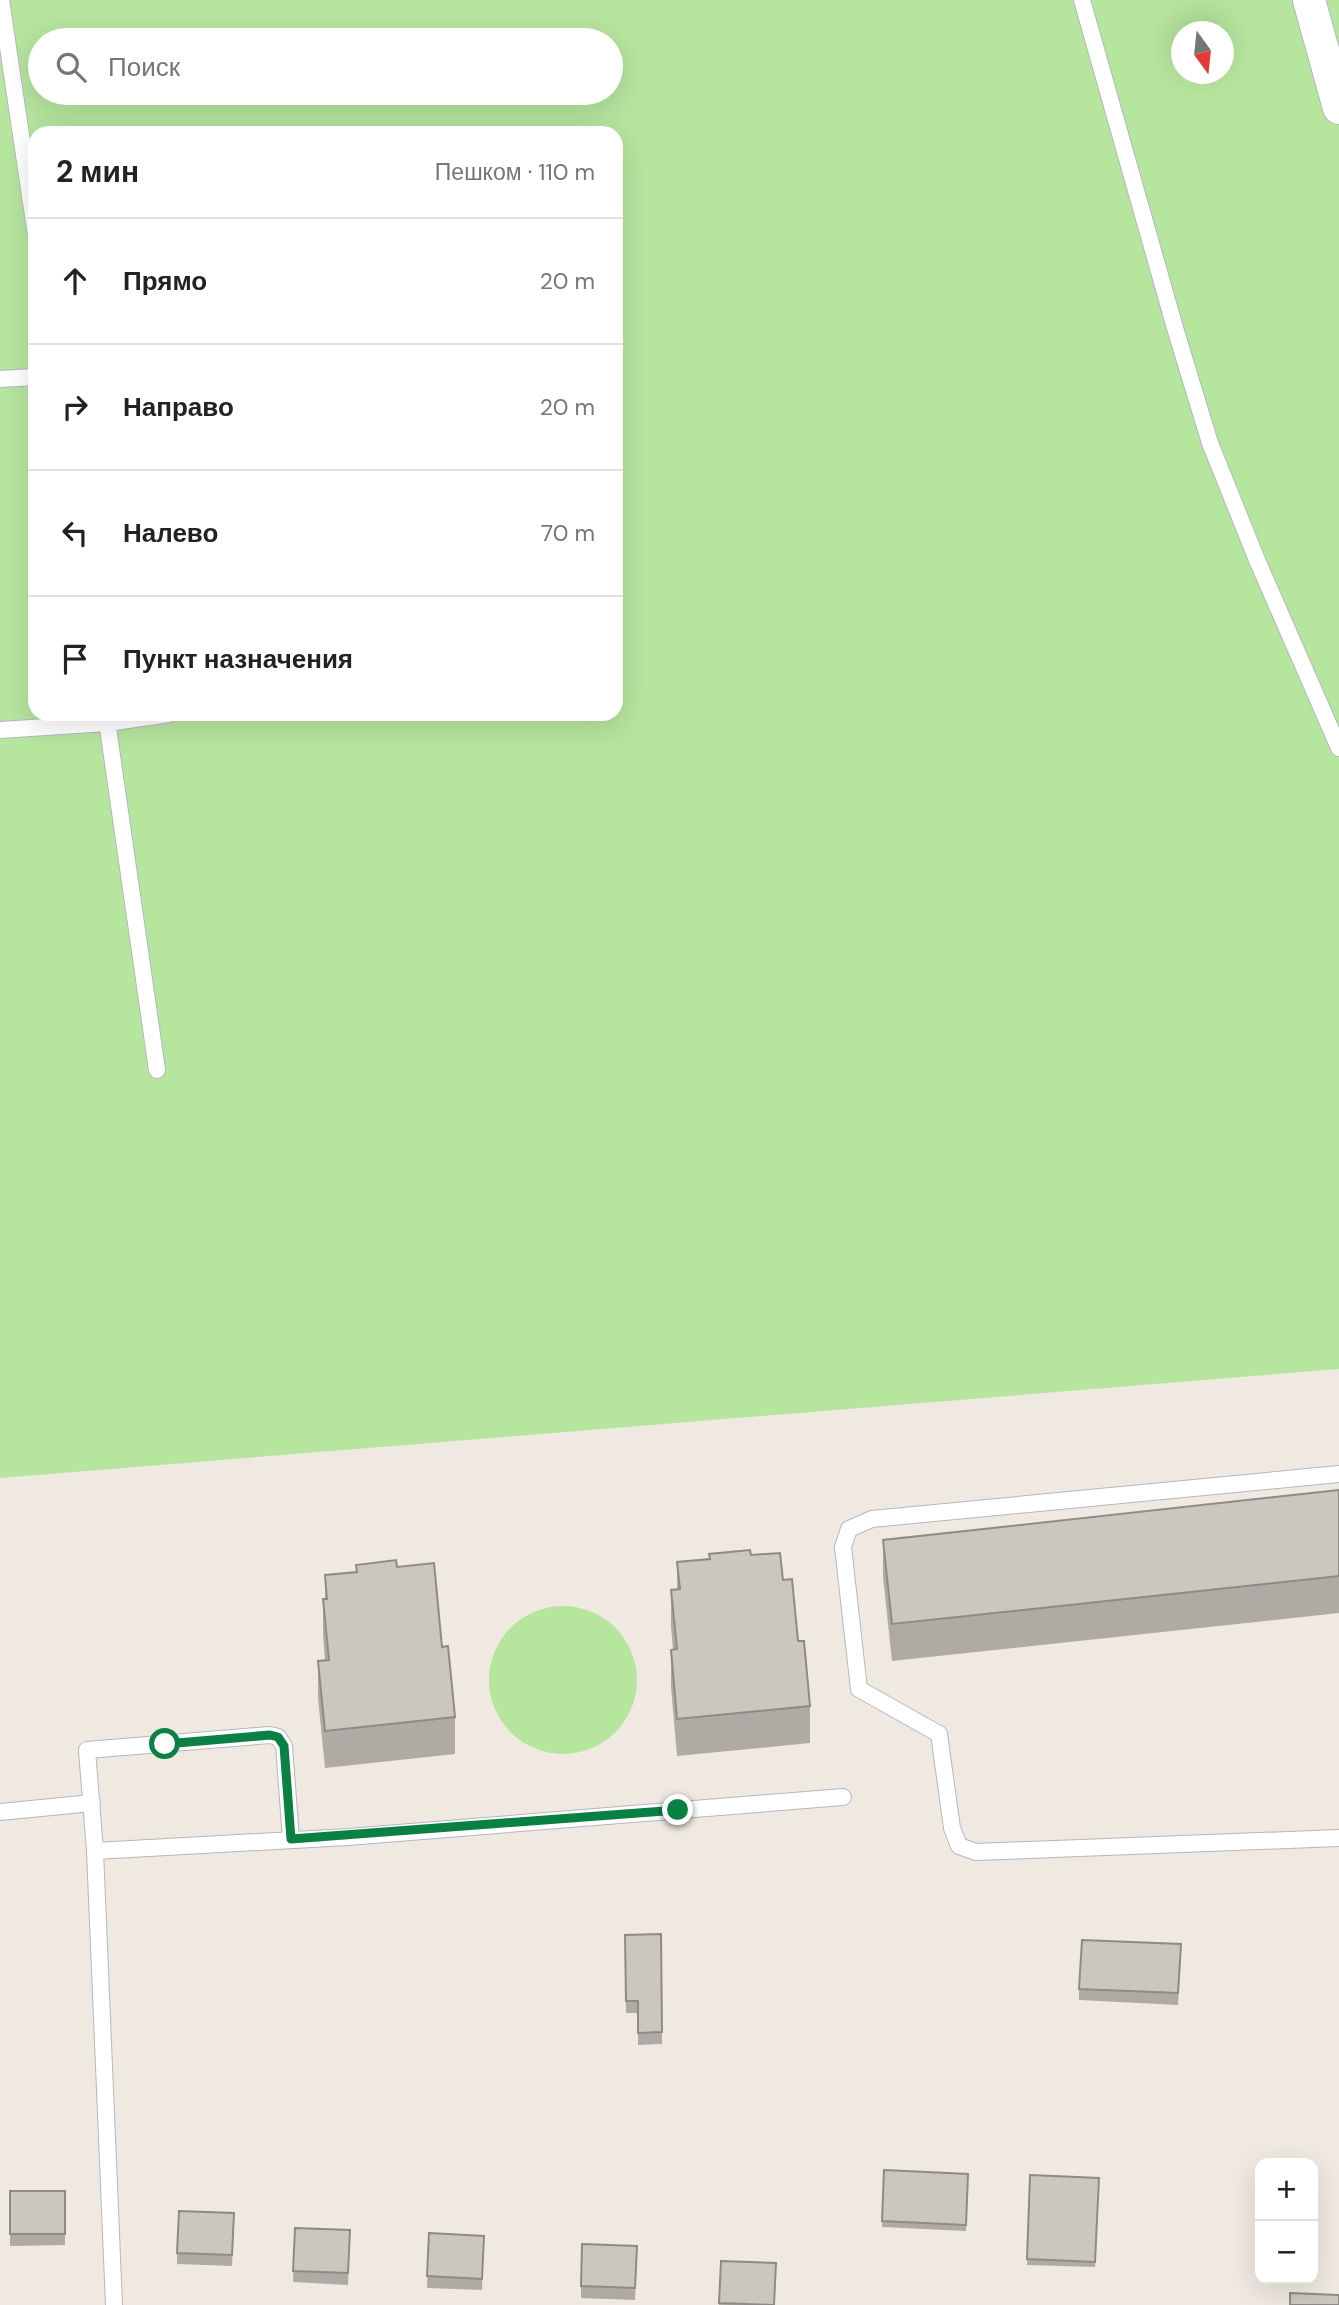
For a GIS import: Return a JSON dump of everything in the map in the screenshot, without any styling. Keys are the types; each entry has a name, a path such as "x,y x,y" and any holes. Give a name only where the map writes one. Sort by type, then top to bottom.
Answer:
{"street":[{"path":"1309,0 1339,108"}],"lane":[{"path":"1,0 28,182"},
{"path":"1082,0 1210,443 1256,560 1339,748"},
{"path":"0,379 28,377"},
{"path":"0,730 87,721"},
{"path":"106,721 158,1070"},
{"path":"1339,1474 872,1519 849,1529 843,1547 859,1689 939,1734 952,1828 959,1846 976,1852 1339,1838"},
{"path":"114,2305 95,1851 87,1750 270,1735 278,1737 284,1746 291,1839"},
{"path":"95,1851 291,1839 842,1797"},
{"path":"0,1812 92,1803"}],"green space":[{"path":"0,0 1339,0 1339,1369 0,1478"},
{"path":"563,1606 591,1612 604,1618 615,1628 625,1639 631,1652 637,1680 631,1708 625,1721 615,1732 604,1742 591,1748 563,1754 535,1748 522,1742 511,1732 501,1721 495,1708 489,1680 495,1652 501,1639 511,1628 522,1618 535,1612"}],"building":[{"path":"1339,1490 1339,1576 892,1624 883,1540"},
{"path":"750,1550 751,1555 780,1553 783,1580 792,1579 798,1641 804,1641 810,1706 677,1719 671,1650 677,1649 671,1590 680,1589 677,1562 710,1559 709,1554"},
{"path":"396,1560 397,1567 434,1563 442,1647 448,1646 455,1717 325,1731 318,1661 329,1660 323,1599 327,1599 325,1575 357,1572 356,1565"},
{"path":"661,1934 662,2032 638,2033 638,2001 626,2001 625,1935"},
{"path":"1082,1940 1181,1944 1178,1993 1079,1989"},
{"path":"884,2170 968,2174 966,2225 882,2221"},
{"path":"1030,2175 1099,2178 1095,2262 1027,2259"},
{"path":"10,2191 65,2191 65,2234 10,2234"},
{"path":"179,2211 234,2213 232,2255 177,2253"},
{"path":"295,2228 350,2230 348,2273 293,2271"},
{"path":"429,2233 484,2236 482,2279 427,2276"},
{"path":"582,2244 637,2246 635,2288 581,2286"},
{"path":"721,2261 776,2263 774,2305 719,2303"},
{"path":"1290,2293 1339,2295 1339,2305 1290,2305"}],"route":[{"path":"165,1744 270,1735 278,1737 284,1746 291,1839 678,1810"}]}
